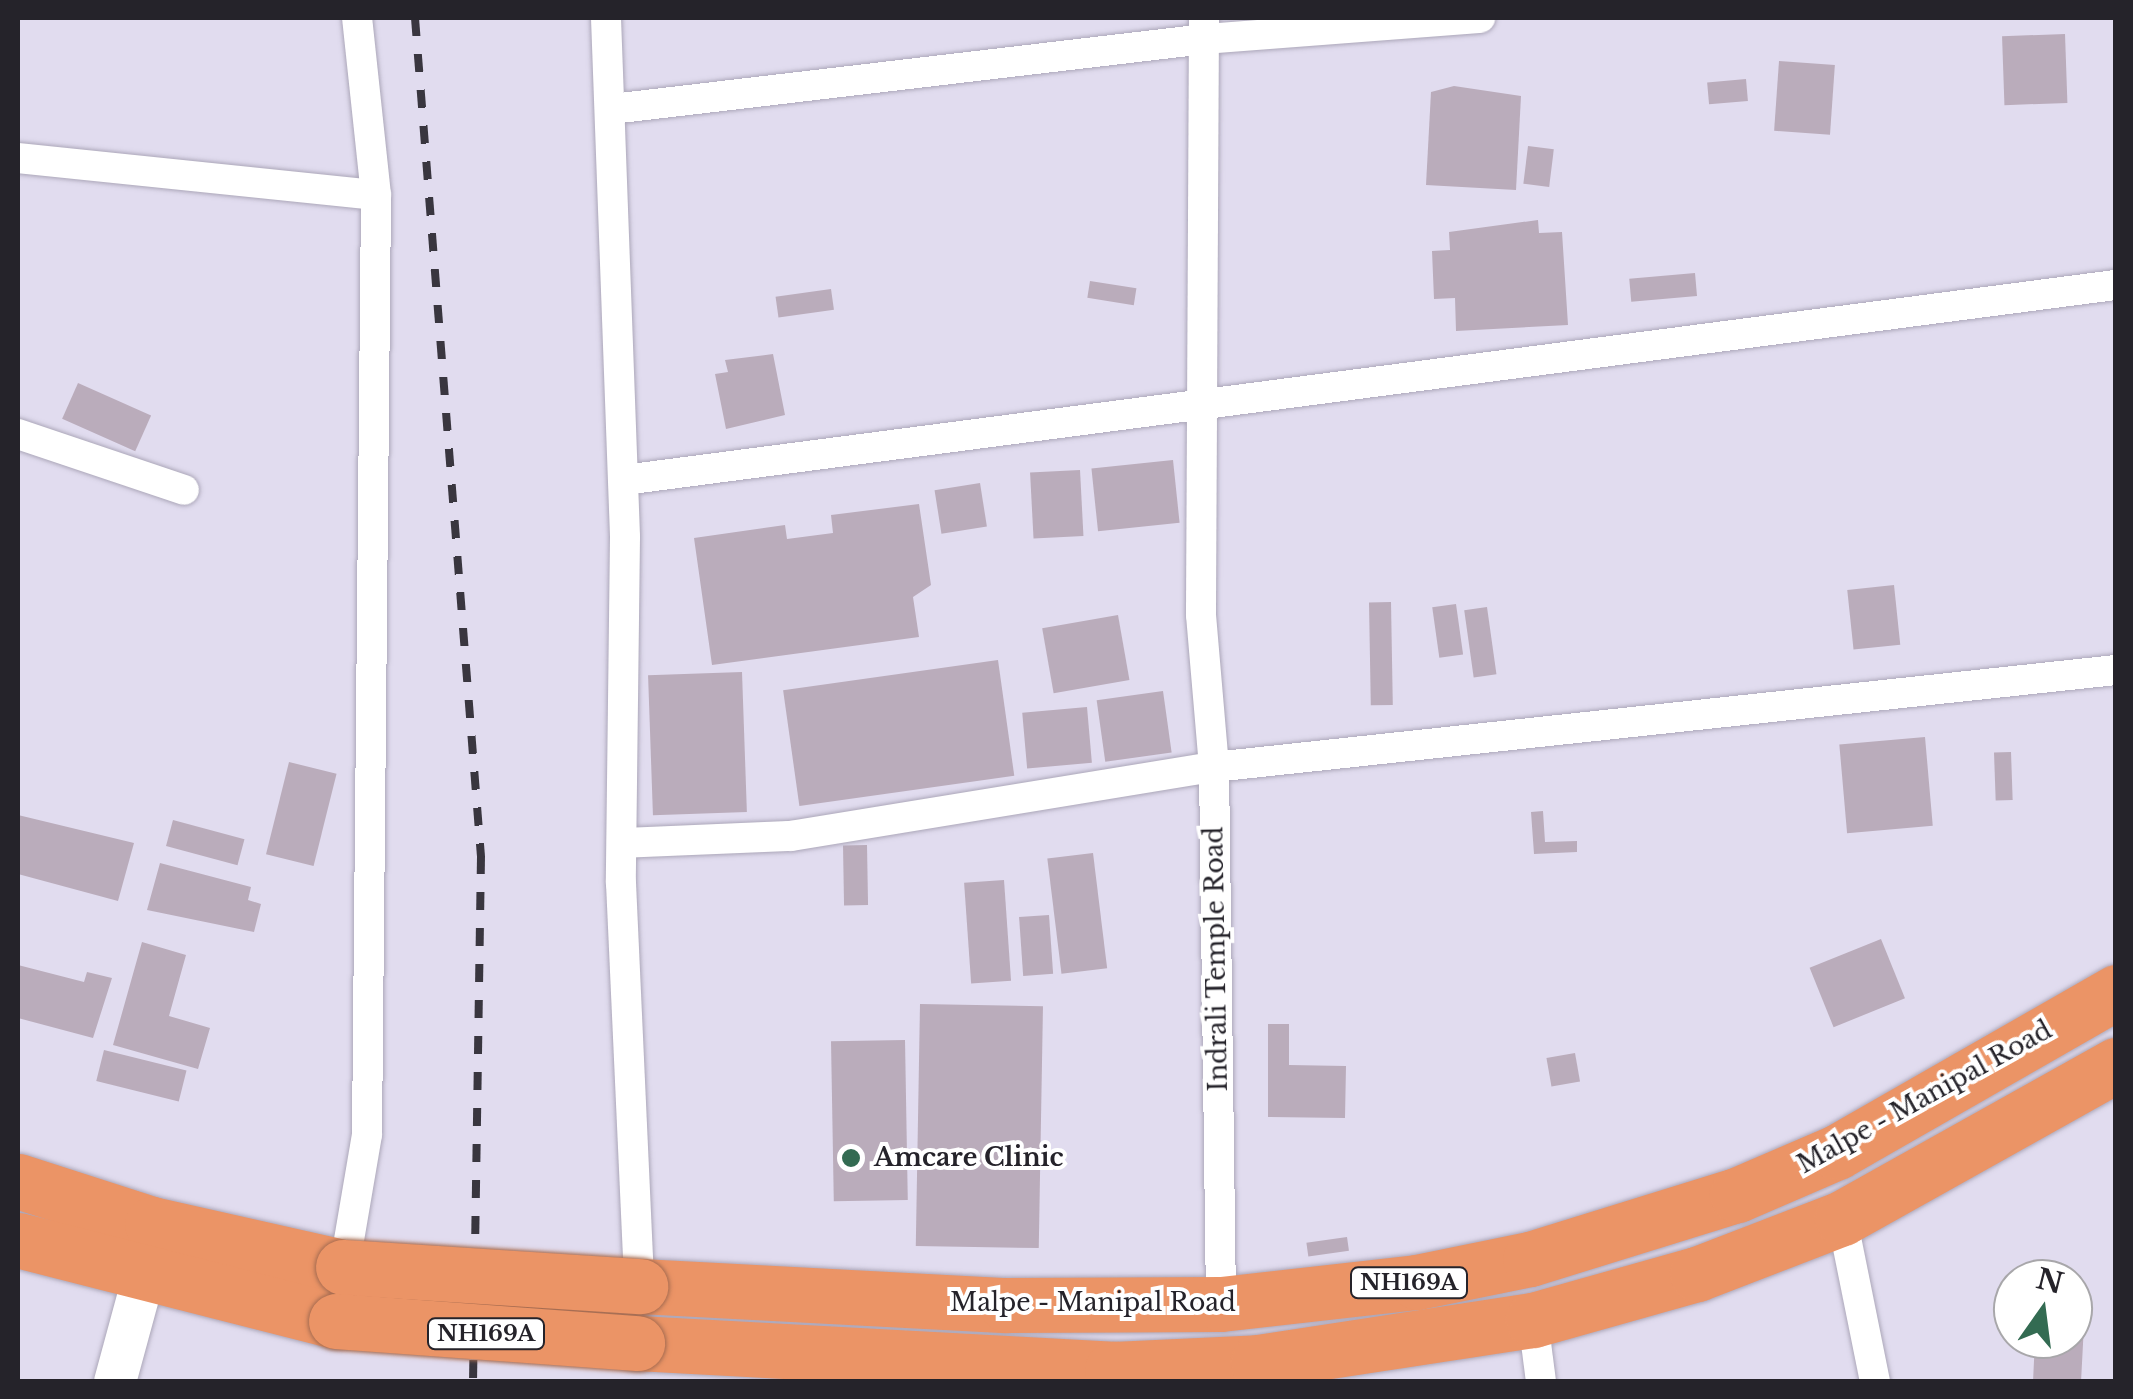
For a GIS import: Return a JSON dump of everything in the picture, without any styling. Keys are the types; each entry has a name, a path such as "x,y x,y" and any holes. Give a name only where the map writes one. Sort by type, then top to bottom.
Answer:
{"highway":[{"name":"Malpe - Manipal Road","path":"18,1181 152,1224 344,1267 1007,1305 1221,1304 1417,1282 1676,1216 1837,1152 2116,992"},
{"name":"NH169A","path":"18,1240 143,1278 336,1321 637,1344 1093,1368 1258,1372 1533,1320 1697,1274 1842,1218 2116,1065"},
{"path":"1676,1216 1697,1274"}],"street":[{"path":"336,1321 366,1134 376,195 357,18"},
{"path":"606,18 624,480 622,843 640,1286 637,1344"},
{"path":"612,108 1204,28 1480,18"},
{"name":"Indrali Temple Road","path":"1204,28 1200,615 1214,766 1221,1304"},
{"path":"18,158 376,195"},
{"path":"624,480 1204,409 2116,285"},
{"path":"18,434 184,490"},
{"path":"622,843 791,836 1214,766 2116,670"},
{"path":"1842,1218 1876,1382"},
{"path":"115,1382 143,1278"},
{"path":"1533,1320 1541,1382"}],"building":[{"path":"2065,34 2067,103 2004,105 2002,36"},
{"path":"1779,61 1835,65 1830,135 1774,131"},
{"path":"1746,79 1748,101 1709,104 1707,82"},
{"path":"1454,86 1521,96 1516,190 1426,185 1431,92"},
{"path":"1528,146 1554,149 1549,187 1523,184"},
{"path":"1538,220 1539,233 1562,232 1568,325 1456,331 1455,298 1434,299 1432,251 1450,250 1449,232"},
{"path":"1695,273 1697,296 1631,302 1629,279"},
{"path":"1090,281 1136,288 1134,305 1087,298"},
{"path":"831,289 834,310 778,318 776,297"},
{"path":"773,354 785,415 726,429 715,374 728,372 725,360"},
{"path":"78,383 151,416 135,451 62,419"},
{"path":"1173,460 1180,523 1098,531 1091,469"},
{"path":"1080,470 1083,536 1034,539 1030,473"},
{"path":"980,483 987,526 941,534 935,490"},
{"path":"919,504 931,585 913,597 919,637 712,665 694,538 785,525 787,539 833,533 831,515"},
{"path":"1894,585 1900,645 1854,650 1847,590"},
{"path":"1369,602 1391,602 1393,705 1371,705"},
{"path":"1456,604 1463,655 1439,658 1432,607"},
{"path":"1487,607 1496,674 1474,678 1464,610"},
{"path":"1118,615 1129,680 1054,693 1042,628"},
{"path":"998,660 1014,776 799,806 783,690"},
{"path":"742,672 747,812 653,815 648,675"},
{"path":"1163,691 1172,752 1105,762 1097,700"},
{"path":"1087,707 1092,763 1027,768 1022,713"},
{"path":"1925,737 1933,826 1847,833 1839,744"},
{"path":"2011,752 2013,800 1996,801 1994,753"},
{"path":"289,762 337,774 314,866 266,854"},
{"path":"1543,811 1545,842 1577,841 1577,852 1534,854 1531,812"},
{"path":"18,815 134,843 118,901 18,874"},
{"path":"173,820 244,839 237,865 166,846"},
{"path":"843,845 867,845 868,905 844,905"},
{"path":"1093,853 1107,968 1061,974 1047,859"},
{"path":"160,863 251,887 248,900 261,904 254,932 147,910"},
{"path":"1004,880 1011,981 971,984 964,883"},
{"path":"1049,915 1053,974 1023,976 1019,917"},
{"path":"1881,939 1905,998 1834,1027 1810,968"},
{"path":"142,942 186,955 169,1016 210,1028 198,1069 113,1045"},
{"path":"18,965 84,982 87,972 112,978 93,1038 18,1018"},
{"path":"920,1004 1043,1006 1039,1248 916,1246"},
{"path":"1268,1024 1289,1024 1289,1065 1346,1066 1345,1118 1268,1117"},
{"path":"905,1040 908,1200 834,1201 831,1041"},
{"path":"104,1050 186,1071 179,1102 96,1081"},
{"path":"1575,1053 1580,1082 1551,1087 1546,1058"},
{"path":"1347,1237 1349,1251 1308,1257 1306,1243"},
{"path":"2034,1359 2082,1359 2081,1382 2033,1382"}],"railway":[{"path":"415,18 481,856 473,1382"}],"place":[{"name":"Amcare Clinic","path":"851,1158"}]}
